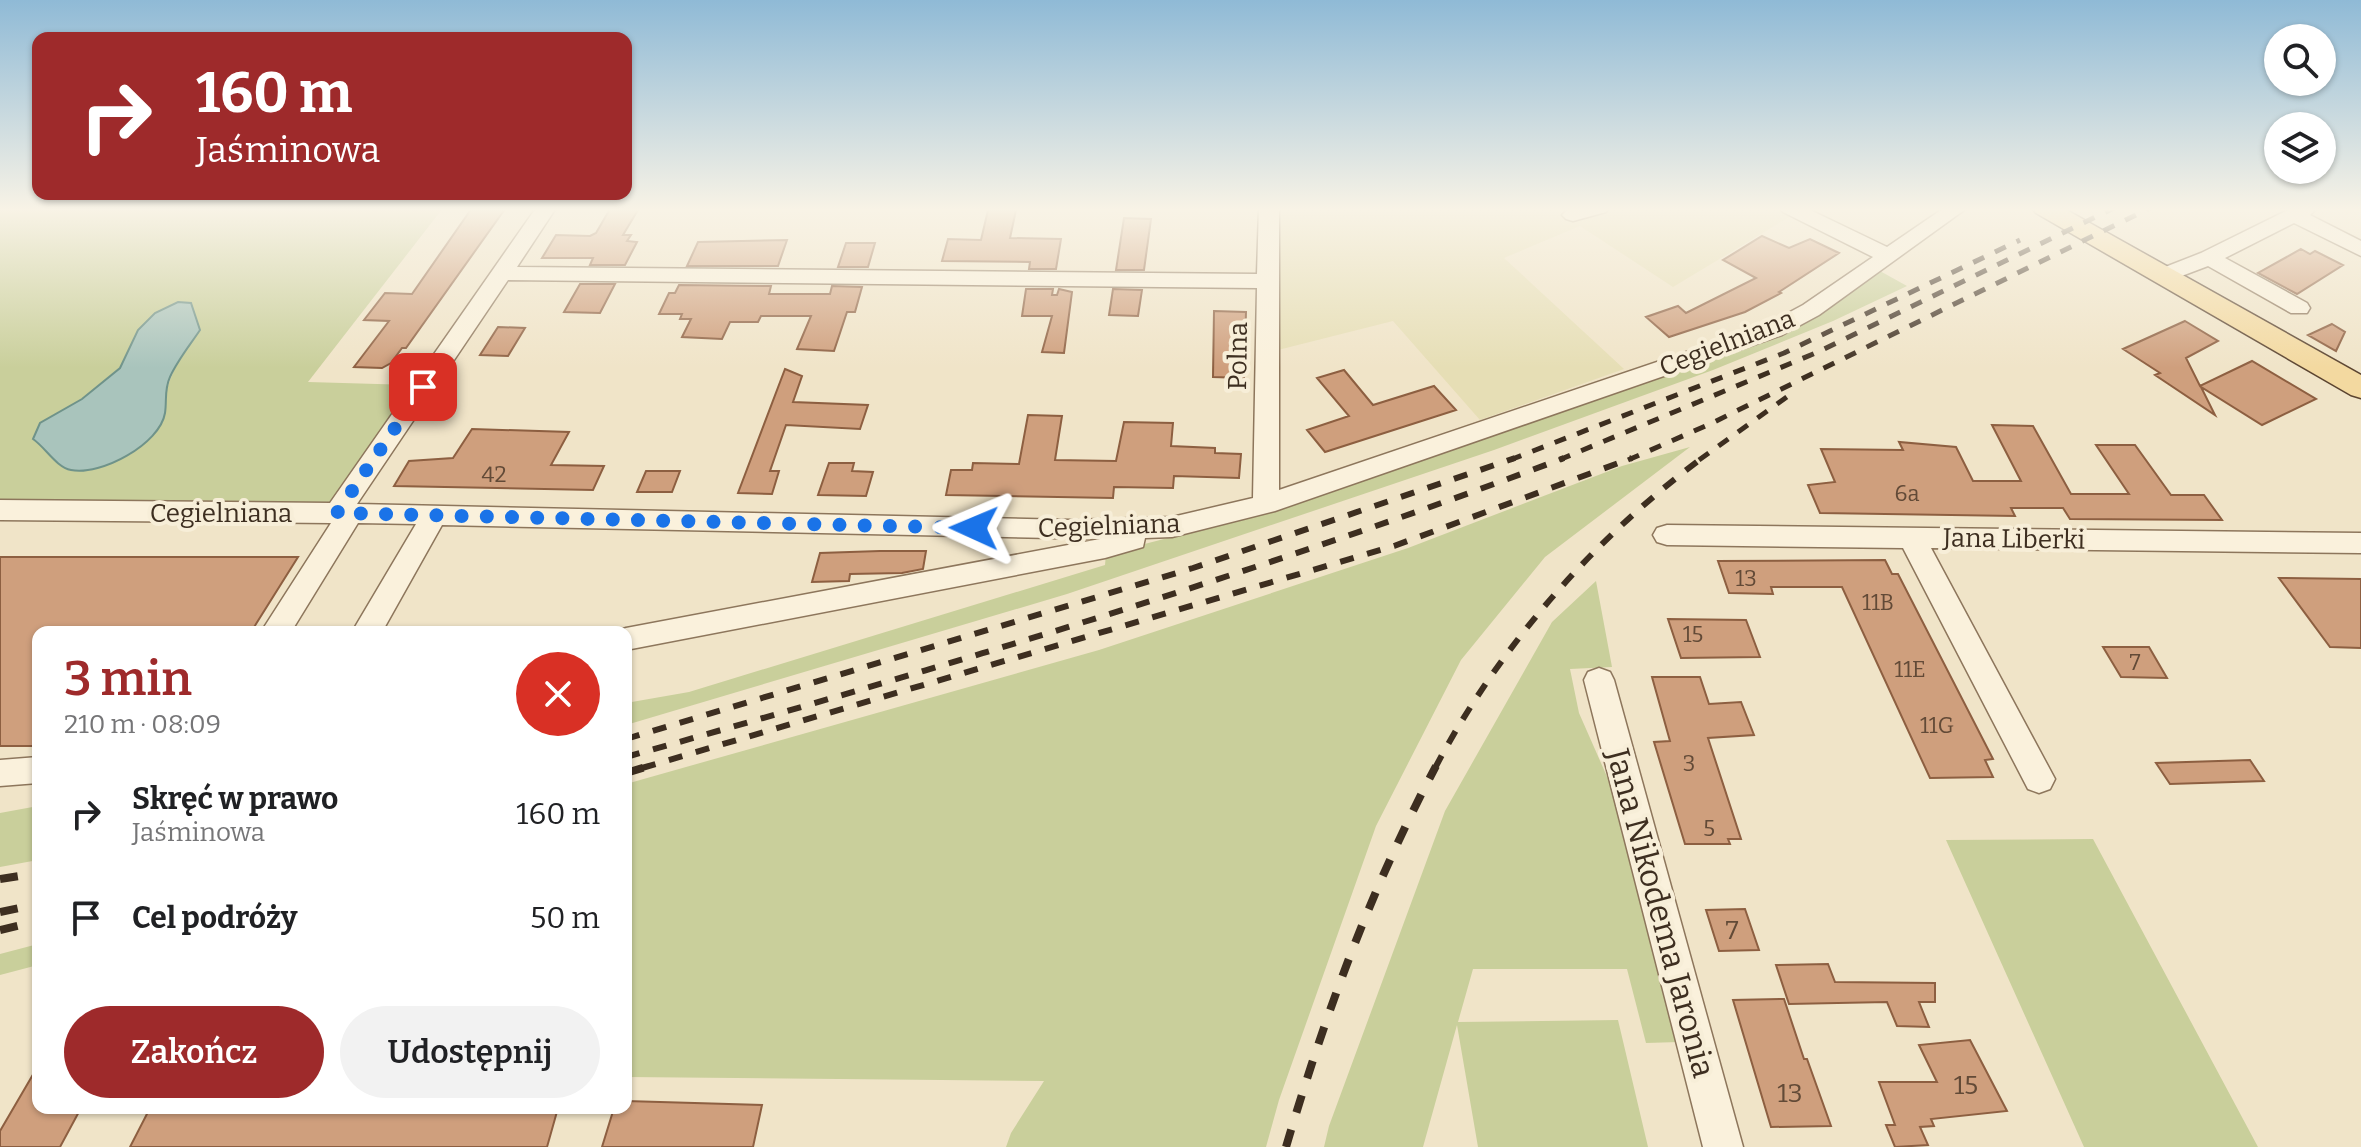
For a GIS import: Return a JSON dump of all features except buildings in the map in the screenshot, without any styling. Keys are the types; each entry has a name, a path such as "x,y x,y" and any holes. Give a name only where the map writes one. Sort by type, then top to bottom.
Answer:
{"main road":[{"path":"2138,262 2361,388"}],"street":[{"path":"279,626 344,514 509,262"},
{"name":"Polna","path":"1266,504 1268,262"},
{"name":"Cegielniana","path":"0,510 344,514 1105,531 1172,527 1266,504 1774,330 1811,310 1878,262"},
{"path":"2163,276 2200,262"},
{"path":"2215,262 2299,308"},
{"path":"501,273 1267,281"},
{"path":"370,626 434,516"},
{"path":"632,638 1105,548 1172,527"},
{"name":"Jana Liberki","path":"1667,535 2361,543"},
{"path":"1912,538 2039,779"},
{"name":"Jana Nikodema Jaronia","path":"1599,680 1723,1147"},
{"path":"0,773 32,770"}],"shaded area":[{"path":"1280,262 1508,262 1624,369 1480,420 1393,321 1278,350"},
{"path":"1634,262 1715,262 1673,287"}],"green space":[{"path":"0,262 401,262 308,382 412,385 328,505 0,499","holes":["191,303 200,330 180,360 167,389 165,413 131,454 83,468 72,468 53,459 47,450 40,423 82,399 120,367 138,330 155,313"]},
{"path":"1880,271 1907,286 1833,321 1713,370 1494,450 1067,594 632,723 632,702 689,692 1105,565 1106,554 1276,510 1735,352 1775,335 1845,296"},
{"path":"1690,447 1545,557 1461,660 1376,826 1279,1100 1266,1147 1006,1147 1011,1133 1044,1081 632,1077 632,782 1099,650 1408,548 1622,466"},
{"path":"1596,581 1612,667 1570,669 1579,713 1612,788 1679,1042 1646,1043 1627,969 1473,969 1458,1022 1618,1020 1648,1147 1478,1147 1457,1025 1423,1147 1324,1147 1329,1126 1445,811 1552,622"},
{"path":"32,807 32,861 0,867 0,813"},
{"path":"2093,839 2258,1147 2084,1147 1946,840"},
{"path":"32,946 32,967 0,975 0,954"}],"water":[{"path":"178,302 191,303 200,330 170,377 161,425 141,446 113,463 83,471 61,465 33,439 40,423 82,399 120,368 138,330 155,313"}],"railway":[{"path":"1510,460 1784,353 1975,262"},
{"path":"1562,459 1818,352 2004,262"},
{"path":"1628,460 1710,424 2041,262"},
{"path":"1699,460 1791,394"},
{"path":"632,737 1193,568 1515,458"},
{"path":"642,768 1394,546 1632,458"},
{"path":"1435,768 1488,680 1551,598 1623,524 1702,458"},
{"path":"632,755 1098,618 1332,541 1562,459"},
{"path":"632,771 649,766"},
{"path":"1286,1147 1351,953 1391,858 1436,766"},
{"path":"0,879 32,874"},
{"path":"0,912 32,905"},
{"path":"0,930 32,922"}],"route":[{"path":"423,387 337,513 974,528"}]}
